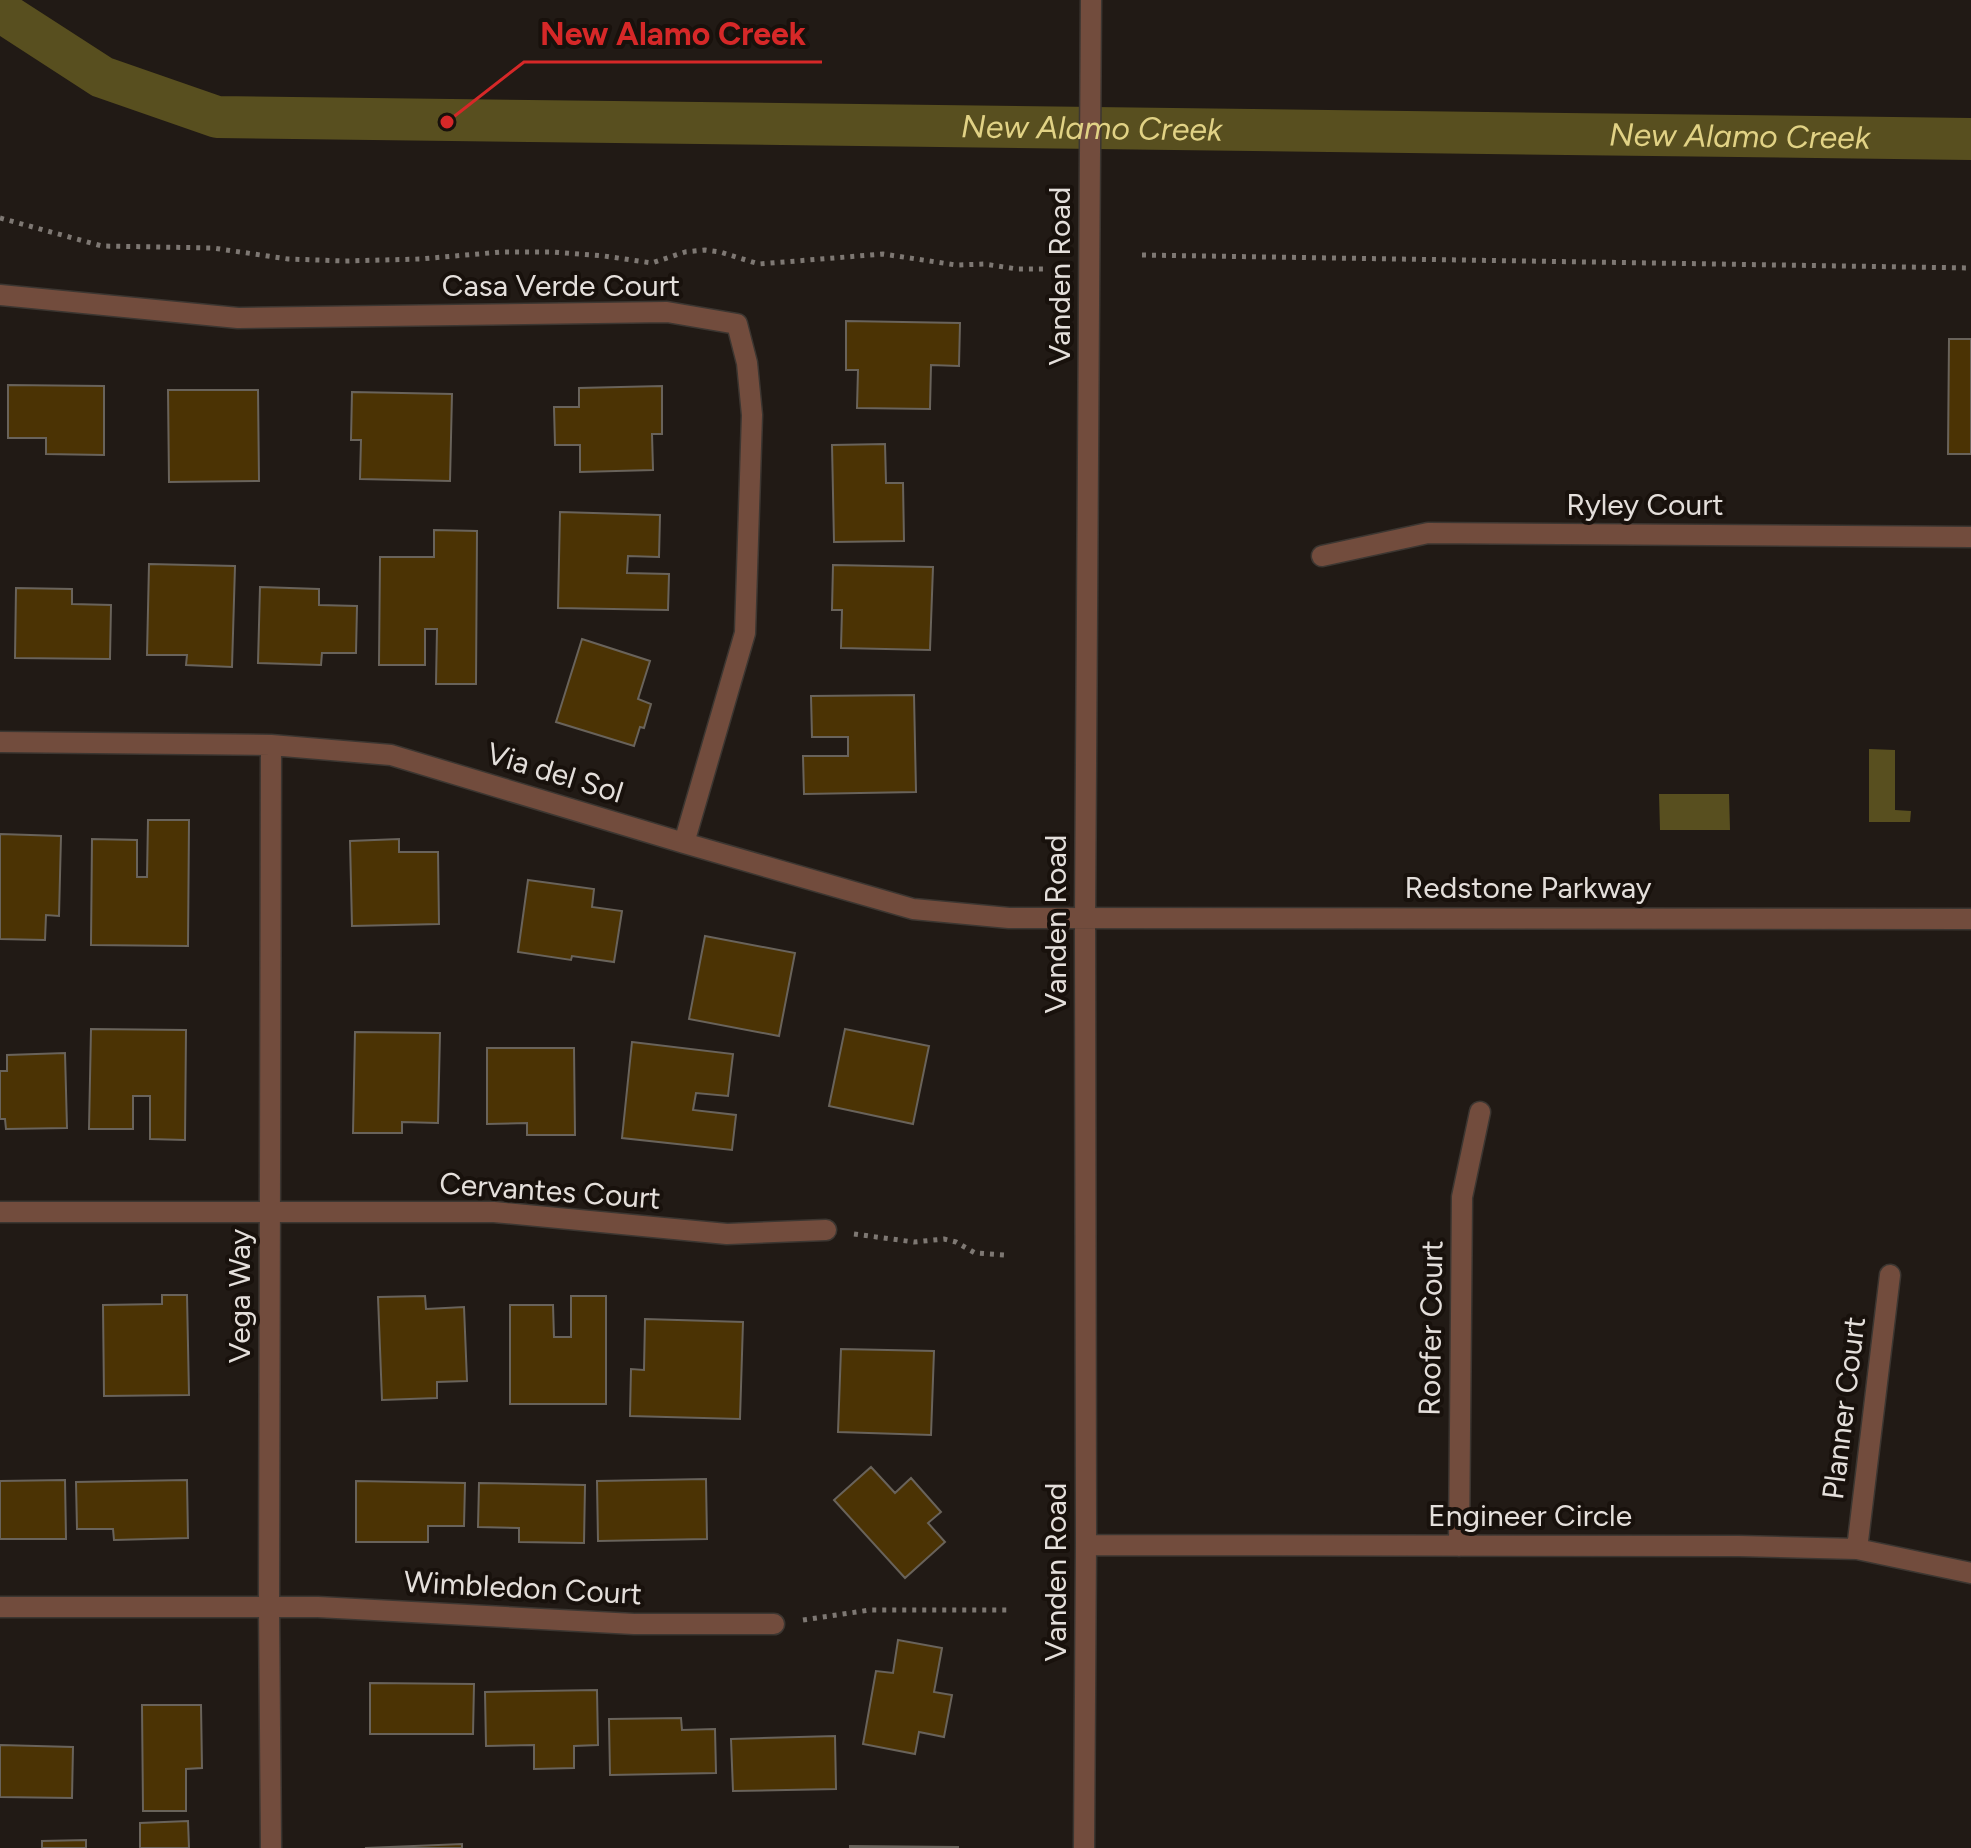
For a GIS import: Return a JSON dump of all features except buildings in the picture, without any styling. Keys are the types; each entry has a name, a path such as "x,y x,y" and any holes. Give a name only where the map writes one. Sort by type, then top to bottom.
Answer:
{"street":[{"name":"Vanden Road","path":"1084,1848 1085,917 1091,0"},
{"name":"Casa Verde Court","path":"0,295 238,318 667,312 737,324 747,363 752,415 745,633 684,843"},
{"name":"Ryley Court","path":"1322,556 1428,533 1971,537"},
{"name":"Via del Sol","path":"0,742 271,745 391,755 913,909 1009,918 1085,917"},
{"name":"Vega Way","path":"271,745 271,1848"},
{"name":"Redstone Parkway","path":"1085,917 1971,919"},
{"name":"Roofer Court","path":"1459,1546 1462,1197 1480,1112"},
{"path":"0,1212 270,1212"},
{"name":"Cervantes Court","path":"270,1212 494,1212 727,1234 826,1230"},
{"name":"Planner Court","path":"1857,1549 1890,1275"},
{"name":"Engineer Circle","path":"1086,1545 1857,1549 1971,1573"},
{"name":"Wimbledon Court","path":"0,1607 318,1607 634,1624 774,1624"}],"path":[{"path":"0,218 102,246 213,248 288,259 345,261 551,252 652,263 685,252 705,250 759,264 883,254 956,265 1044,269"},
{"path":"1142,255 1971,268"},
{"path":"826,1230 914,1242 944,1239 975,1253 1005,1255"},
{"path":"774,1624 870,1610 1008,1610"}],"shaded area":[{"path":"1869,749 1895,750 1895,810 1911,811 1910,822 1869,822"},
{"path":"1659,794 1729,794 1730,830 1660,830"}],"waterway":[{"name":"New Alamo Creek","path":"0,11 102,77 217,117 1971,139"}],"place":[{"name":"New Alamo Creek","path":"447,122"}]}
